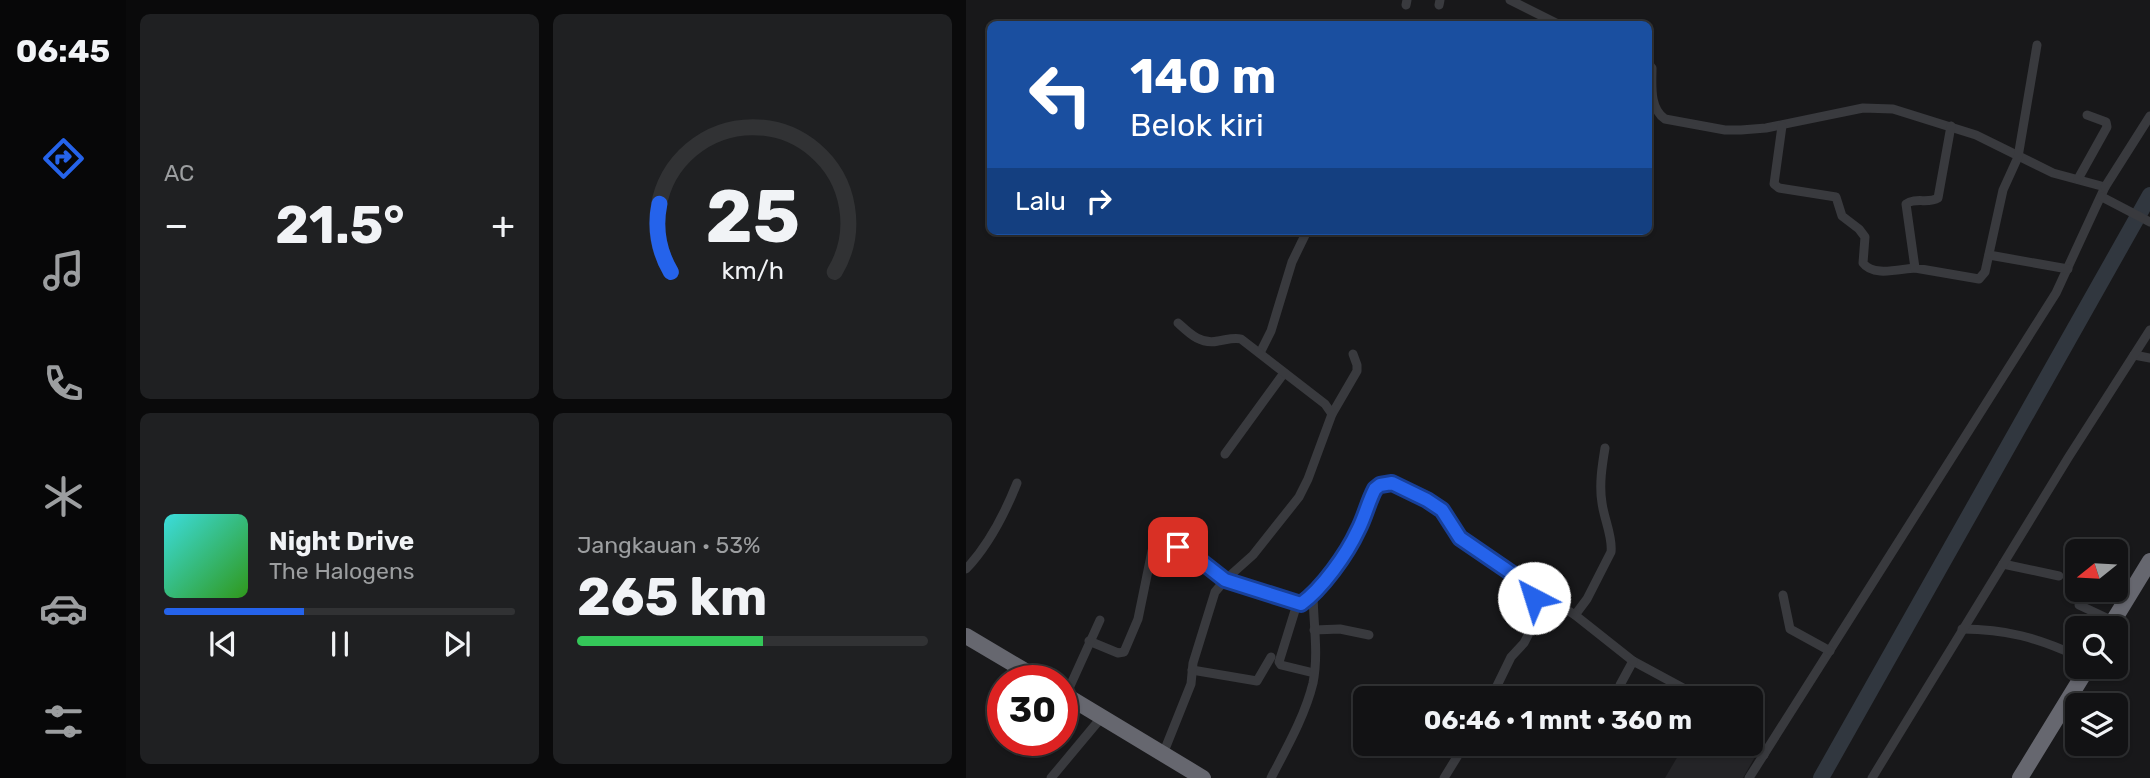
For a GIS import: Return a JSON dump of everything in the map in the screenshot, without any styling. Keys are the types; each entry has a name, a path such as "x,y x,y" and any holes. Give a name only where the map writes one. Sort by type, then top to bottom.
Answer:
{"highway":[{"path":"2116,616 2150,561"},
{"path":"966,636 1015,665"},
{"path":"2020,778 2081,679"},
{"path":"1078,703 1203,778"}],"street":[{"path":"1510,0 1552,21"},
{"path":"1782,125 1774,184 1779,188 1836,197 1842,216 1865,237 1863,263 1869,270 1915,268 1979,279 1985,272 2003,190 2018,157 2037,45"},
{"path":"1652,99 1658,115 1674,121 1725,130 1782,125 1863,108 1893,109 1951,126 2053,173 2078,179 2104,192 2113,202 2150,222"},
{"path":"2078,179 2108,127 2106,122 2087,115"},
{"path":"1749,778 2056,293 2104,192 2150,116"},
{"path":"1915,268 1906,204 1910,201 1934,201 1938,198 1951,126"},
{"path":"1260,353 1270,331 1292,262 1305,235"},
{"path":"1989,256 2068,269"},
{"path":"1178,323 1202,341 1209,343 1238,338 1325,404 1332,414"},
{"path":"1872,778 2150,330"},
{"path":"1163,754 1191,684 1192,670 1211,602 1218,587 1253,555 1299,497 1332,414 1357,371 1353,354"},
{"path":"2134,355 2150,358"},
{"path":"1225,454 1284,373"},
{"path":"1575,615 1587,599 1611,552 1612,545 1601,502 1605,448"},
{"path":"966,569 989,538 1017,483"},
{"path":"1089,642 1118,653 1124,652 1138,619 1155,547 1178,547 1188,551 1225,580 1297,604 1305,601 1330,574 1348,548 1375,489 1392,483 1442,510 1460,538 1575,615 1633,661 1679,686"},
{"path":"2003,564 2059,576"},
{"path":"1497,686 1511,657 1524,643 1536,620 1536,590"},
{"path":"1271,778 1307,700 1314,673 1316,645 1313,591"},
{"path":"1783,594 1790,629 1830,651"},
{"path":"1297,604 1279,663 1314,673"},
{"path":"2079,605 2098,616"},
{"path":"1078,670 1100,620"},
{"path":"1314,630 1323,628 1369,635"},
{"path":"1962,629 1995,629 2023,635 2065,651"},
{"path":"1192,670 1257,681 1270,657"},
{"path":"1620,685 1633,661"},
{"path":"1051,778 1101,718"},
{"path":"1444,778 1458,756"}],"shaded area":[{"path":"1678,756 1755,756 1743,778 1665,778"}],"waterway":[{"path":"1821,778 2150,195"}],"route":[{"path":"1178,547 1188,551 1225,580 1301,604 1330,574 1348,548 1375,489 1380,485 1392,483 1442,510 1460,538 1536,590 1534,598"}]}
